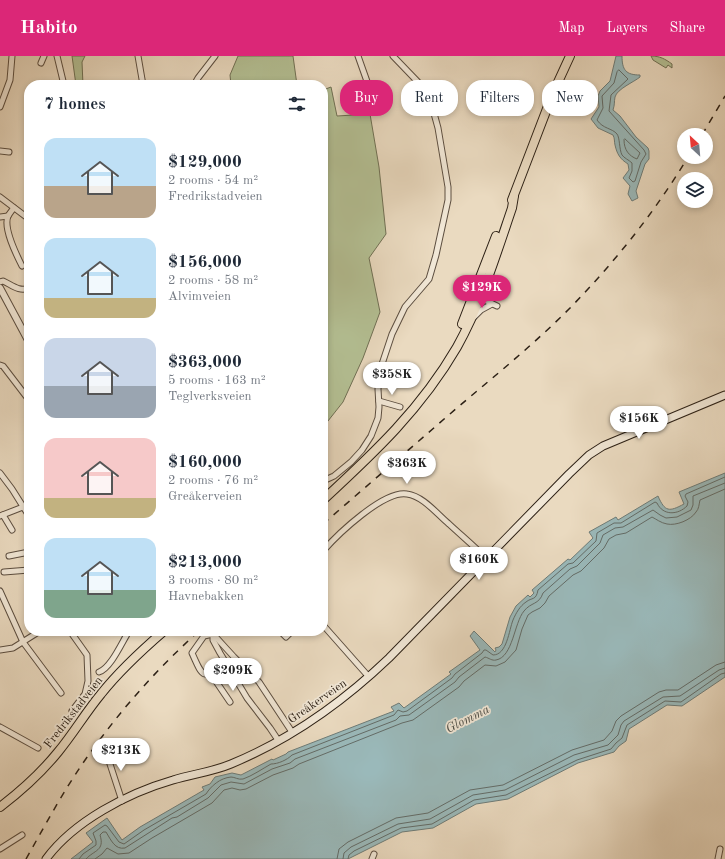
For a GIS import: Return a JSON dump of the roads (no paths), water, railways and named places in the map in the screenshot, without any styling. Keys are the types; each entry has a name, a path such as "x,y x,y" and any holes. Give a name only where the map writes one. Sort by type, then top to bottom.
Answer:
{"main road":[{"path":"448,360 477,296 512,208 514,196 553,93 570,56"},
{"path":"328,495 392,434 410,414 437,379 456,348 469,322 477,296"},
{"name":"Greåkerveien","path":"46,859 58,845 78,828 122,801 160,784 227,766 278,740 324,711 369,677 399,649 582,461 603,446 725,395"},
{"path":"328,489 366,459"},
{"name":"Fredrikstadveien","path":"0,807 14,797 34,778 58,752 101,694 123,669 159,636"}],"street":[{"path":"0,107 10,80 12,56"},
{"path":"41,63 44,56"},
{"path":"57,56 63,80"},
{"path":"138,56 142,80"},
{"path":"197,80 215,56"},
{"path":"358,56 367,80"},
{"path":"328,478 342,470 356,458 367,444 375,428 378,418 378,389 380,370 390,341 405,307 429,279 436,255 448,194 438,128 432,106 418,82 393,56"},
{"path":"0,151 9,152"},
{"path":"0,198 24,216"},
{"path":"14,208 8,216 9,233 14,249 22,266"},
{"path":"0,217 8,216"},
{"path":"0,282 3,281 19,289 24,288"},
{"path":"0,288 24,333"},
{"path":"469,322 481,310 494,305 477,296"},
{"path":"0,365 3,366 24,393"},
{"path":"379,401 400,408"},
{"path":"0,473 23,507 1,516 12,530"},
{"path":"328,546 357,518 390,497 404,493 414,496 427,504 487,559"},
{"path":"9,556 24,553"},
{"path":"4,572 24,570"},
{"path":"0,591 23,642 60,694"},
{"path":"328,631 369,677"},
{"path":"0,650 13,648 32,636"},
{"path":"72,711 85,694 88,681 87,655 74,636"},
{"path":"99,672 103,671 113,658 126,636"},
{"path":"204,636 192,653 200,671 205,675 211,674 226,664"},
{"path":"213,636 213,640 226,664 247,698 278,740"},
{"path":"215,636 259,682 292,732"},
{"path":"211,674 230,702"},
{"path":"0,727 38,748"},
{"path":"108,746 111,767 122,801"},
{"path":"0,849 22,835"},
{"path":"718,859 720,849"}],"water":[{"path":"616,56 622,56 624,68 628,73 640,75 640,77 622,88 616,94 613,110 620,116 649,151 649,159 645,164 636,191 638,198 632,201 628,194 630,186 623,178 629,170 628,164 618,154 613,135 598,128 591,119 593,116 598,116 598,96 600,91 610,81"},
{"name":"Glomma","path":"725,473 725,677 682,706 667,705 629,729 626,741 614,752 578,763 508,799 476,804 433,828 402,832 348,859 71,859 93,842 86,833 107,818 122,840 140,827 204,790 202,787 210,784 215,777 232,773 241,775 288,752 394,711 391,707 399,703 404,708 451,674 449,672 480,650 470,636 474,631 495,652 495,648 502,644 510,617 516,606 528,595 530,597 534,593 532,590 568,559 570,560 593,538 589,532 616,517 618,520 658,496 665,508 671,509 679,507 684,504 679,492"}],"railway":[{"path":"706,128 725,96"},
{"path":"328,520 515,359 586,292 648,217 683,164"},
{"path":"26,859 66,789 105,733 156,673 194,636"}]}
